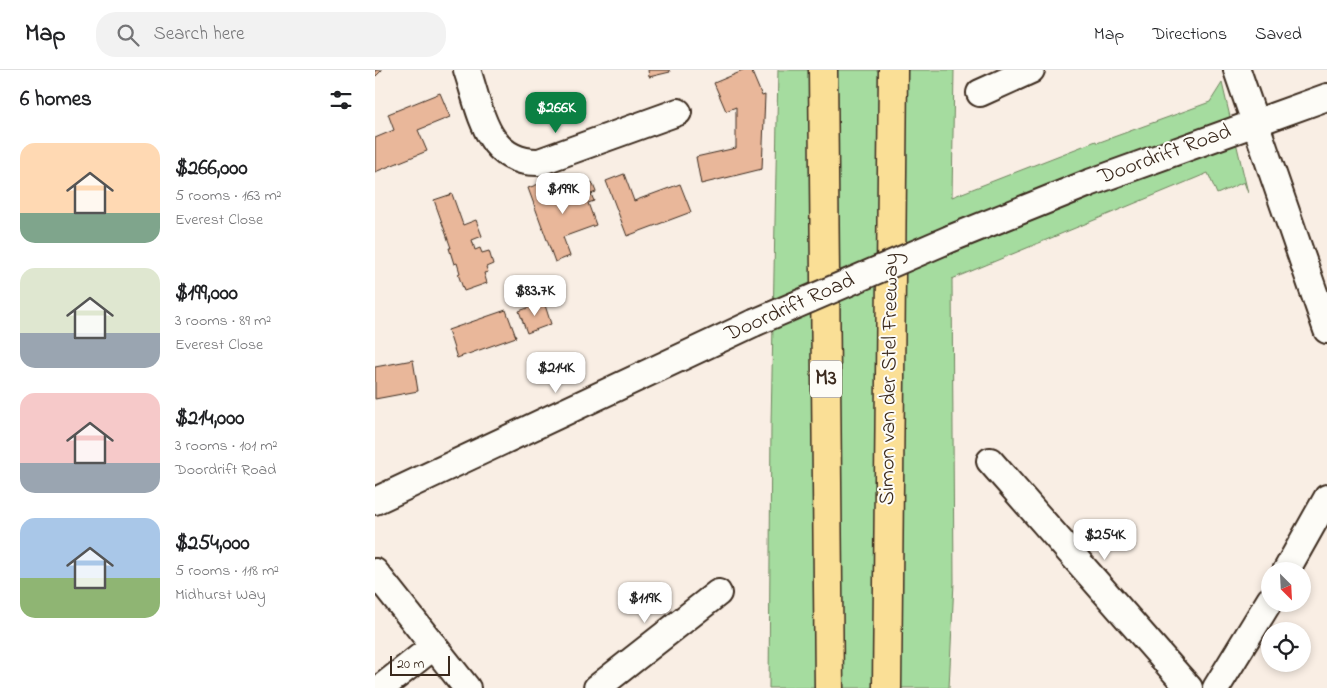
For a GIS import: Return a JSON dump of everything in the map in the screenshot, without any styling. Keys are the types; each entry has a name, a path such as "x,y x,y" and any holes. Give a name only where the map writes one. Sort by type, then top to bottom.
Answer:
{"highway":[{"name":"M3","path":"823,70 829,688"},
{"name":"Simon van der Stel Freeway","path":"887,688 893,70"}],"street":[{"path":"467,70 495,144 507,155 523,162 539,162 678,112"},
{"path":"980,93 1031,70"},
{"path":"1237,70 1327,330"},
{"name":"Doordrift Road","path":"375,501 754,323 952,238 1089,183 1327,97"},
{"path":"990,461 1189,688"},
{"path":"1291,562 1327,498"},
{"path":"375,572 467,688"},
{"path":"597,688 718,592"},
{"path":"1216,688 1263,612"},
{"path":"381,688 434,646"}],"green space":[{"path":"778,70 954,70 952,197 1096,141 1097,143 1210,102 1222,83 1248,193 1244,182 1217,194 1208,173 952,279 954,582 949,688 769,688 771,425"}],"building":[{"path":"375,70 382,70 375,77"},
{"path":"648,70 669,70 670,72 649,77"},
{"path":"745,70 751,70 762,96 765,95 762,169 701,184 696,157 736,148 736,107 726,111 714,83"},
{"path":"440,93 450,117 418,130 427,151 375,172 375,138 394,130 388,114"},
{"path":"624,174 634,201 680,184 691,212 627,236 606,181"},
{"path":"544,182 549,198 592,182 596,192 591,194 594,201 588,203 596,225 563,237 570,256 555,262 528,188"},
{"path":"452,194 463,225 476,220 482,236 472,240 475,250 480,248 482,253 489,251 493,264 486,267 488,272 484,273 487,283 464,291 458,274 460,273 457,263 454,264 449,248 451,248 434,200"},
{"path":"544,302 551,324 527,333 519,311"},
{"path":"506,310 516,337 457,358 448,330"},
{"path":"413,360 418,391 375,399 375,367"}]}
